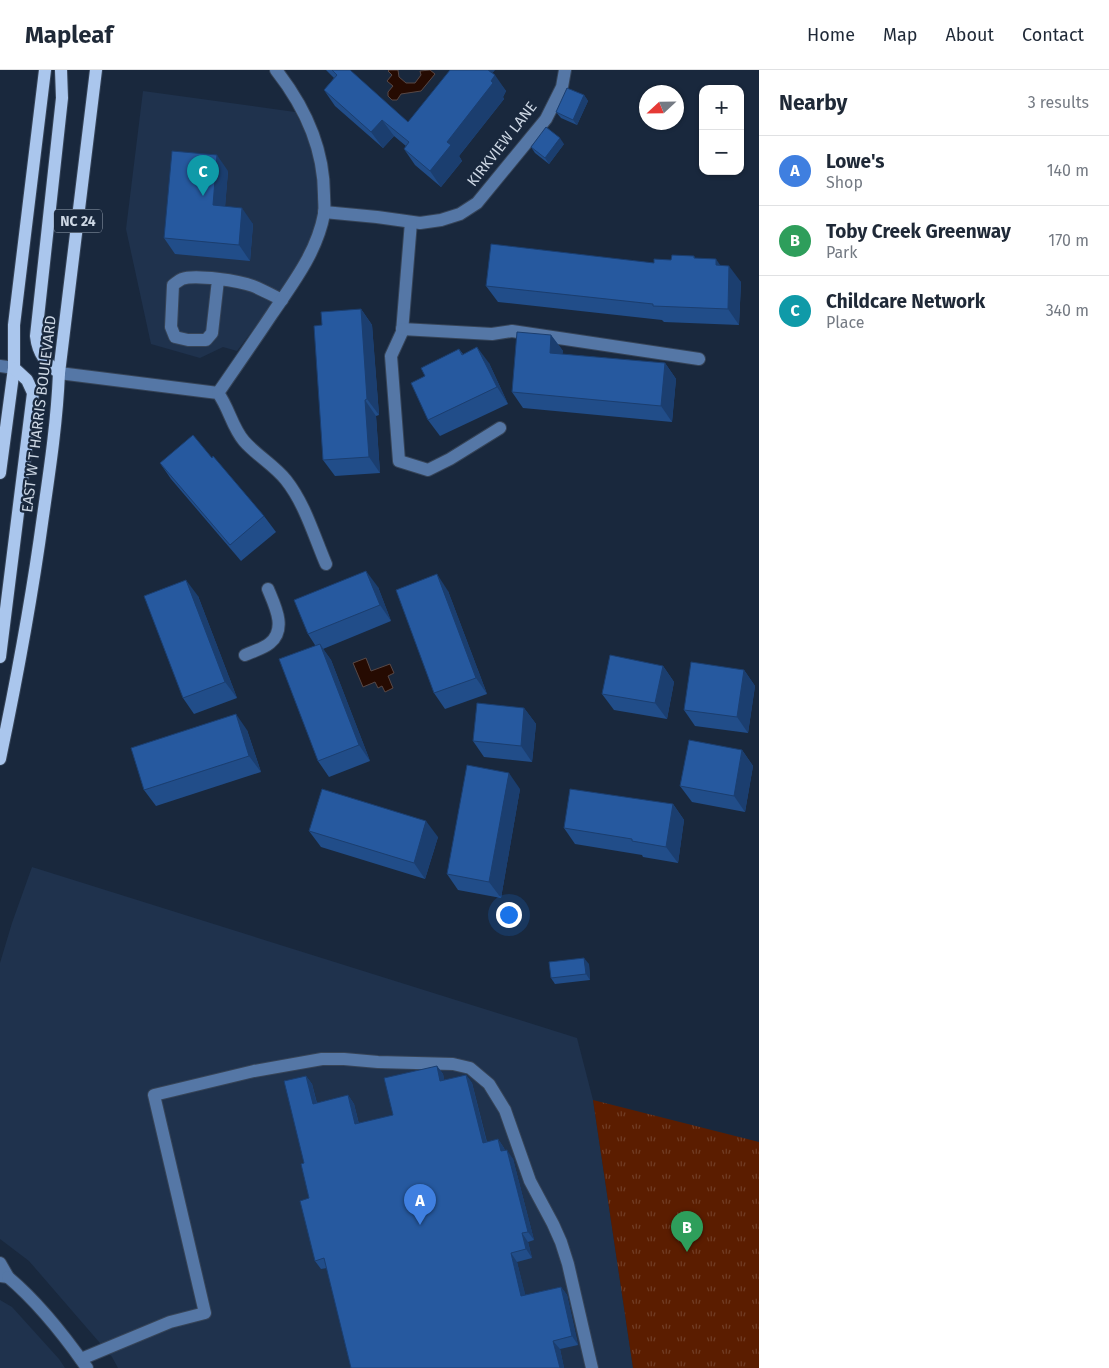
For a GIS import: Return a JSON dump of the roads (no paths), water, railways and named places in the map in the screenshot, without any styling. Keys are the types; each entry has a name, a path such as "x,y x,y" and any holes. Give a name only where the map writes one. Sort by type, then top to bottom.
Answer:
{"main road":[{"name":"EAST W T HARRIS BOULEVARD","path":"0,473 14,368 14,325 45,70"},
{"path":"59,373 47,364 43,358 39,351 36,336 62,98 61,70"},
{"name":"EAST W T HARRIS BOULEVARD","path":"0,759 39,549 58,403 59,373 96,70"},
{"path":"0,657 33,392 28,380 14,368"}],"street":[{"path":"218,393 282,300 312,251 324,212 324,180 318,148 293,92 276,70"},
{"name":"KIRKVIEW LANE","path":"324,212 420,223 441,220 460,214 477,203 546,119 562,87 565,70"},
{"path":"411,222 402,329 392,356 399,462 428,470 450,459 500,428"},
{"path":"218,280 212,333 206,340 188,340 175,337 172,327 173,285 180,279 188,277 218,280 252,286 282,300"},
{"path":"402,329 492,334 512,331 699,359"},
{"path":"0,366 14,368"},
{"path":"59,373 218,393"},
{"path":"218,393 244,441 287,481 303,510 326,564"},
{"path":"245,655 269,644 276,637 280,622 268,589"},
{"path":"0,1263 4,1277 23,1289 44,1312 84,1364 170,1322 205,1313 154,1095 254,1071 330,1058 378,1062 453,1064 470,1068 489,1084 505,1110 530,1182 561,1242 568,1264 592,1368"}],"place":[{"name":"Childcare Network","path":"203,196"},
{"name":"Lowe's","path":"420,1225"},
{"name":"Toby Creek Greenway","path":"687,1252"}]}
